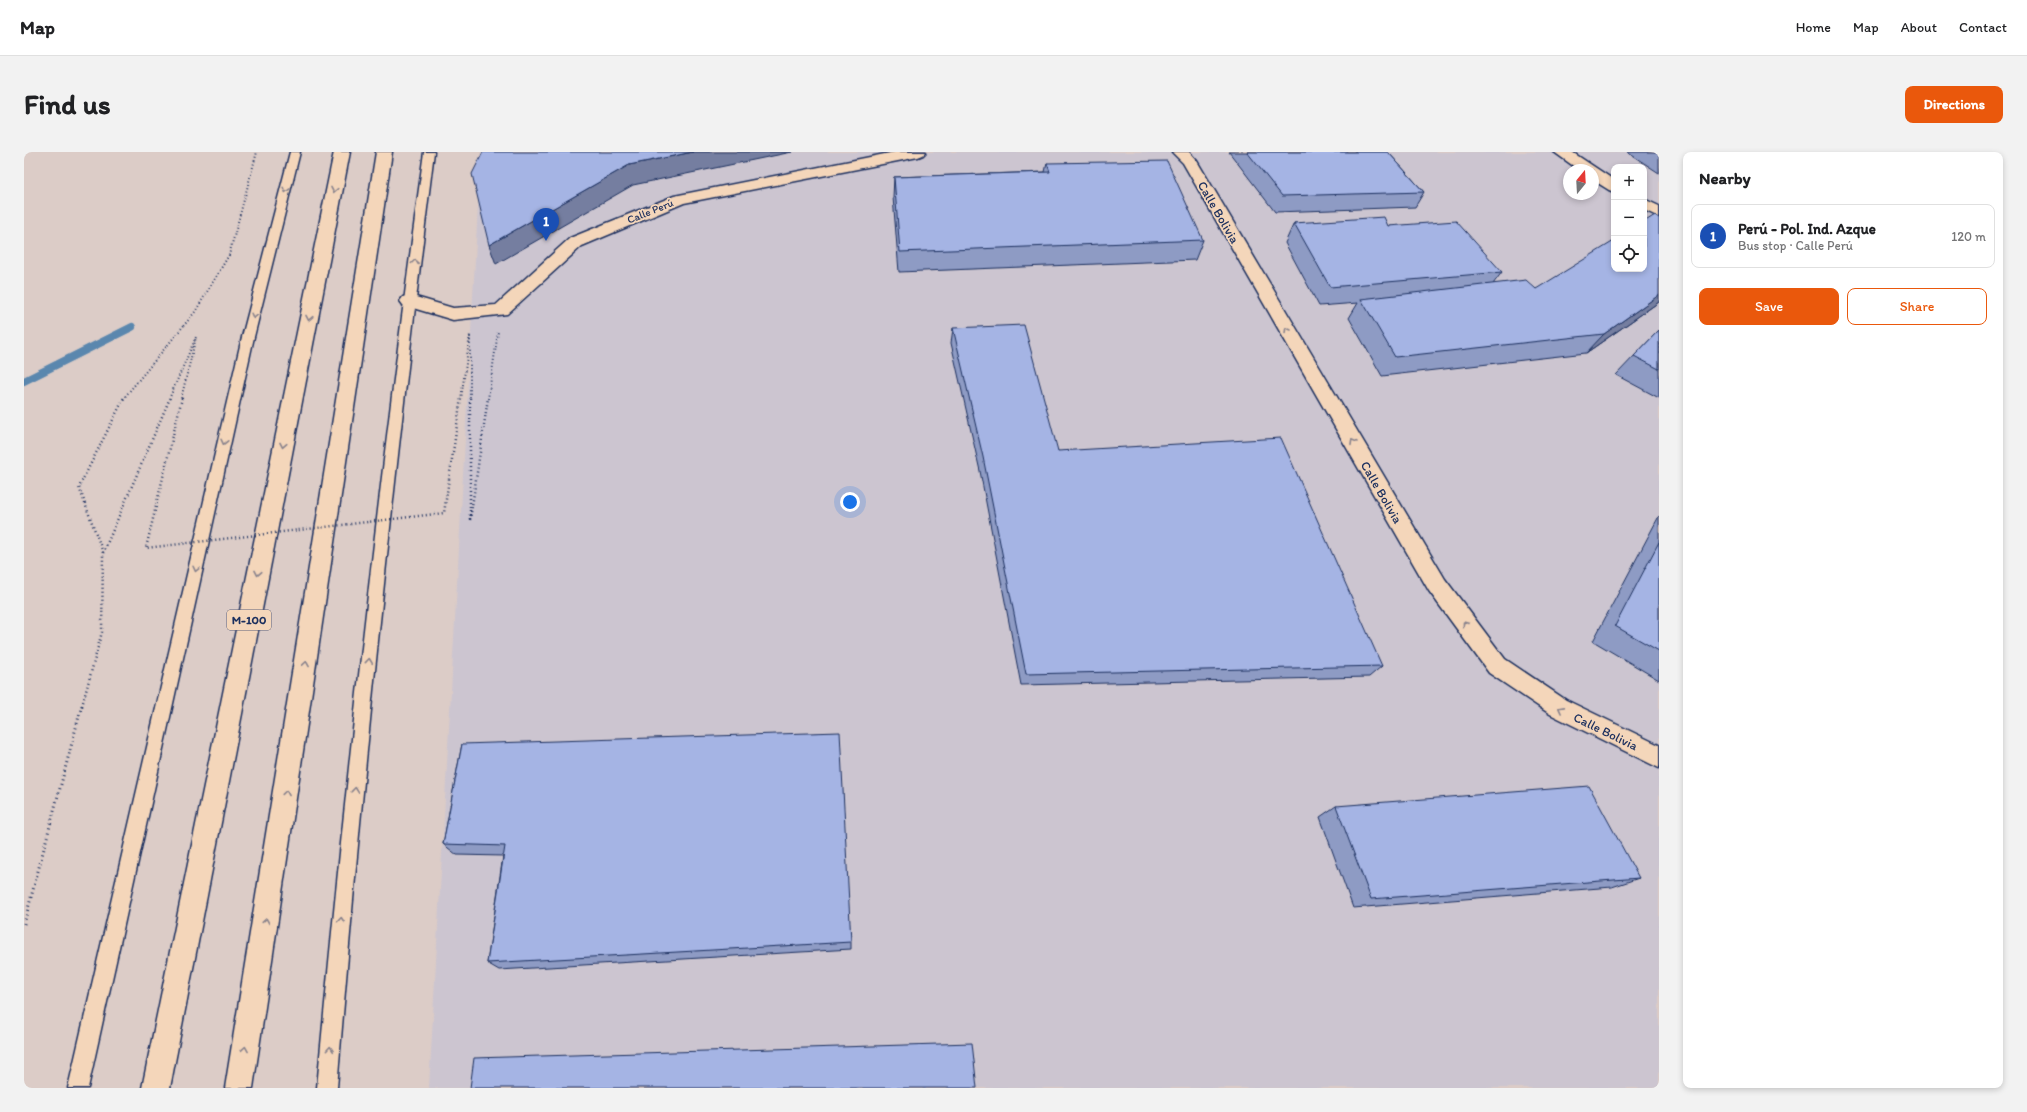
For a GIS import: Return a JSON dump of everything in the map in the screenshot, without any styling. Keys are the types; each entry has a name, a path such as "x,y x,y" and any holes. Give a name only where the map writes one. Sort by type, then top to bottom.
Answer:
{"main road":[{"name":"M-100","path":"156,1088 342,152"},
{"path":"239,1088 384,152"},
{"name":"Calle Perú","path":"501,310 576,242 680,199 918,152"},
{"name":"Calle Bolivia","path":"1180,152 1189,160 1437,585 1497,666 1558,707 1659,757"},
{"path":"1562,152 1580,164"},
{"path":"1599,177 1611,185"},
{"path":"1647,206 1659,212"},
{"path":"409,301 453,314 501,310"}],"lane":[{"path":"78,1088 248,337 296,152"},
{"path":"327,1088 344,888 409,301 429,152"}],"path":[{"path":"24,924 102,632 103,552 79,487 124,398 195,312 229,255 257,152"},
{"path":"103,552 196,338 146,548 444,513 470,335 470,520 501,310"}],"shaded area":[{"path":"481,152 1659,152 1659,1088 429,1088"}],"building":[{"path":"483,152 693,152 629,165 489,245 472,174"},
{"path":"1247,152 1388,152 1424,192 1282,196"},
{"path":"1167,161 1203,240 900,252 894,177 1050,172 1047,163"},
{"path":"1655,215 1659,218 1659,295 1604,334 1395,357 1361,299 1526,280 1536,289 1611,243 1611,272 1647,272 1647,220"},
{"path":"1384,217 1388,226 1456,221 1502,272 1330,287 1294,223"},
{"path":"1024,325 1058,451 1281,438 1382,666 1026,674 983,457 953,328"},
{"path":"1659,330 1659,369 1634,356"},
{"path":"1659,542 1659,651 1615,626"},
{"path":"840,732 851,942 487,963 505,846 443,844 462,744"},
{"path":"1589,786 1639,878 1371,899 1336,806"},
{"path":"972,1043 977,1088 470,1088 474,1058"}],"waterway":[{"path":"24,381 132,327"}],"place":[{"name":"Perú - Pol. Ind. Azque","path":"546,241"}]}
